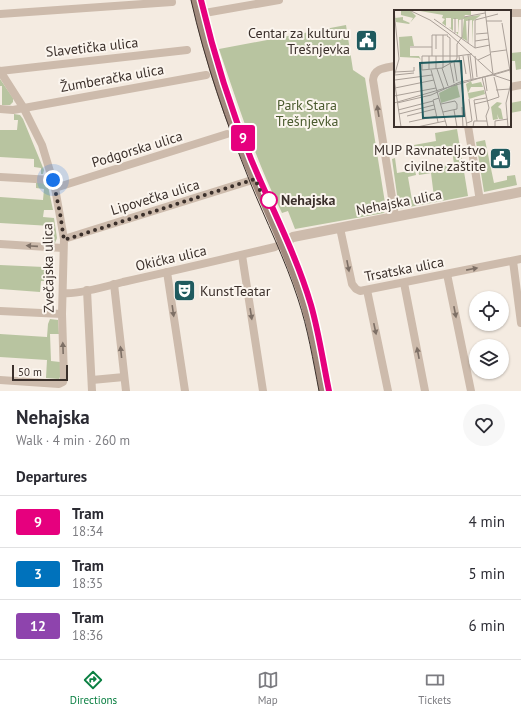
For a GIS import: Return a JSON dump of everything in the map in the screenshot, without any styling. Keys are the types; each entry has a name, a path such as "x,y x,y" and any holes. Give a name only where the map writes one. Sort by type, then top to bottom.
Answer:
{"main road":[{"path":"196,0 217,79 240,143 283,243 306,306 324,391"}],"street":[{"path":"199,14 279,0"},
{"path":"0,14 172,2"},
{"name":"Slavetička ulica","path":"0,71 187,50"},
{"path":"394,66 377,70 374,74 373,80 395,216"},
{"name":"Zvečajska ulica","path":"0,71 23,107 42,145 54,184 64,244 62,314 63,382 59,384 0,380"},
{"name":"Žumberačka ulica","path":"0,109 13,110 206,75"},
{"path":"511,87 521,85"},
{"path":"468,127 480,200"},
{"name":"Podgorska ulica","path":"54,184 227,134"},
{"path":"0,176 54,184"},
{"name":"Lipovečka ulica","path":"64,244 255,179"},
{"name":"Nehajska ulica","path":"283,243 293,237 521,192"},
{"name":"Trsatska ulica","path":"340,228 352,284 360,291 517,260"},
{"name":"Okićka ulica","path":"63,294 87,290 242,255 274,247 283,243"},
{"path":"0,244 64,244"},
{"path":"242,255 263,391"},
{"path":"517,260 521,323"},
{"path":"168,272 185,391"},
{"path":"447,274 471,391"},
{"path":"404,283 425,391"},
{"path":"114,284 126,391"},
{"path":"87,290 92,391"},
{"path":"367,290 388,391"},
{"path":"0,311 62,314"},
{"path":"92,380 124,377"}],"green space":[{"name":"Park Stara Trešnjevka","path":"346,25 353,70 365,78 386,209 384,213 295,229 288,211 282,213 264,173 219,49"},
{"path":"521,52 521,69 516,70 515,61 512,61 511,53"},
{"path":"0,79 13,98 13,102 10,105 2,105 2,86 0,86"},
{"path":"521,101 521,111 511,113 511,103"},
{"path":"14,114 20,115 23,119 44,170 43,174 41,174 41,168 34,167 34,159 0,157 0,130 17,130 18,120 14,120"},
{"path":"457,129 468,196 399,209 392,159 395,158 397,173 415,170 416,175 408,177 412,200 434,197 431,173 419,175 418,170 454,164 452,150 416,155 414,145 436,141 435,133"},
{"path":"485,140 494,183 507,180 507,176 515,175 517,185 484,192 476,142"},
{"path":"36,183 45,183 48,186 53,210 44,210 43,217 54,218 57,238 55,243 43,243 43,237 50,237 51,226 0,223 0,197 43,200 44,189 36,188"},
{"path":"0,265 44,267 44,281 41,281 40,292 0,289"},
{"path":"50,319 58,320 59,334 50,334 51,361 60,362 59,379 46,378 47,360 0,357 0,334 47,337"}],"tram line":[{"path":"191,0 209,69 224,114 250,182 293,284 302,310 319,391"},
{"path":"201,0 211,40 236,120 251,159 291,249 305,286 316,326 329,391"},
{"name":"9","path":"201,0 214,53 243,139 291,250 307,294 314,316 329,391"}],"place":[{"name":"Centar za kulturu Trešnjevka","path":"366,41"},
{"name":"MUP Ravnateljstvo civilne zaštite","path":"501,158"},
{"name":"Nehajska","path":"269,200"},
{"name":"KunstTeatar","path":"184,291"}],"route":[{"path":"53,180 64,240 255,179 266,204 269,200"}]}
